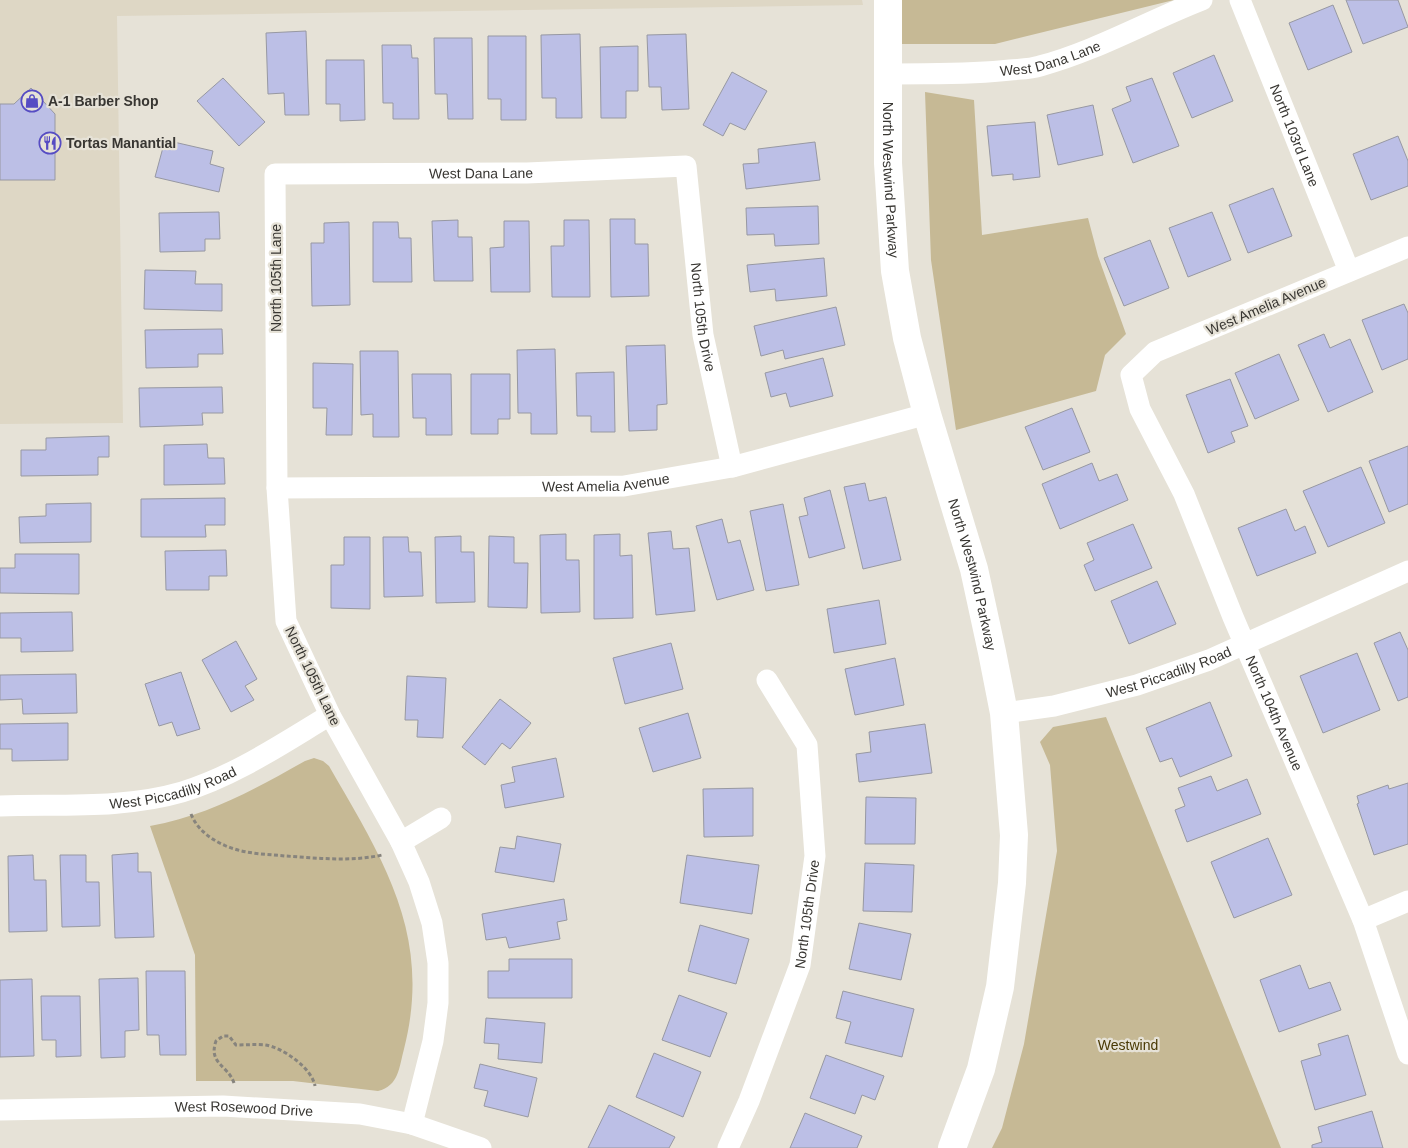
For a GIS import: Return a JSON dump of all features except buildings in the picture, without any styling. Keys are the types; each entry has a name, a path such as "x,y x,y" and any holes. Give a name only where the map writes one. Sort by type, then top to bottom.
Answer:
{"street":[{"name":"North Westwind Parkway","path":"888,0 888,163 895,271 907,338 927,414 974,569 1004,713 1014,835 1012,884 1000,988 981,1069 952,1148"},
{"name":"West Dana Lane","path":"888,74 946,75 1039,67 1106,42 1202,0"},
{"name":"North 103rd Lane","path":"1240,0 1349,271"},
{"name":"West Dana Lane","path":"275,174 528,173 686,166"},
{"name":"North 105th Drive","path":"686,166 703,335 732,467"},
{"name":"North 105th Lane","path":"275,174 277,488 286,621 330,715 401,842 419,882 428,909 435,942 439,984 433,1040 412,1124"},
{"name":"West Amelia Avenue","path":"1131,375 1155,352 1408,246"},
{"name":"North 104th Avenue","path":"1131,375 1140,409 1184,494 1245,644 1364,920 1408,1054"},
{"name":"West Amelia Avenue","path":"277,488 624,486 732,467 927,414"},
{"name":"West Piccadilly Road","path":"1004,713 1054,706 1137,685 1209,660 1408,571"},
{"name":"North 105th Drive","path":"728,1148 749,1101 800,964 815,856 807,745 767,680"},
{"name":"West Piccadilly Road","path":"0,806 124,802 182,792 240,768 330,715"},
{"path":"401,842 441,818"},
{"path":"1364,920 1408,901"},
{"name":"West Rosewood Drive","path":"0,1110 223,1106 360,1114 412,1124 481,1148"}],"path":[{"path":"191,813 197,826 209,837 235,849 267,854 328,858 354,859 383,855"},
{"path":"234,1083 229,1073 216,1060 214,1054 216,1041 223,1036 229,1036 236,1045 265,1045 283,1052 308,1071 315,1086"}],"shaded area":[{"path":"0,0 862,0 863,5 117,16 123,423 0,424"}],"green space":[{"path":"888,0 1174,0 995,44 889,44"},
{"path":"925,92 974,100 982,235 1088,218 1098,256 1126,334 1105,355 1096,391 956,430 931,260"},
{"name":"Westwind","path":"1106,717 1281,1148 992,1148 1002,1128 1024,1044 1057,851 1050,765 1040,742 1053,727"},
{"path":"314,758 323,761 329,766 368,834 398,900 407,934 412,970 411,1008 404,1049 397,1075 390,1085 378,1091 293,1081 196,1081 195,955 150,826 212,808"}],"place":[{"name":"A-1 Barber Shop","path":"32,101"},
{"name":"Tortas Manantial","path":"50,143"}]}
